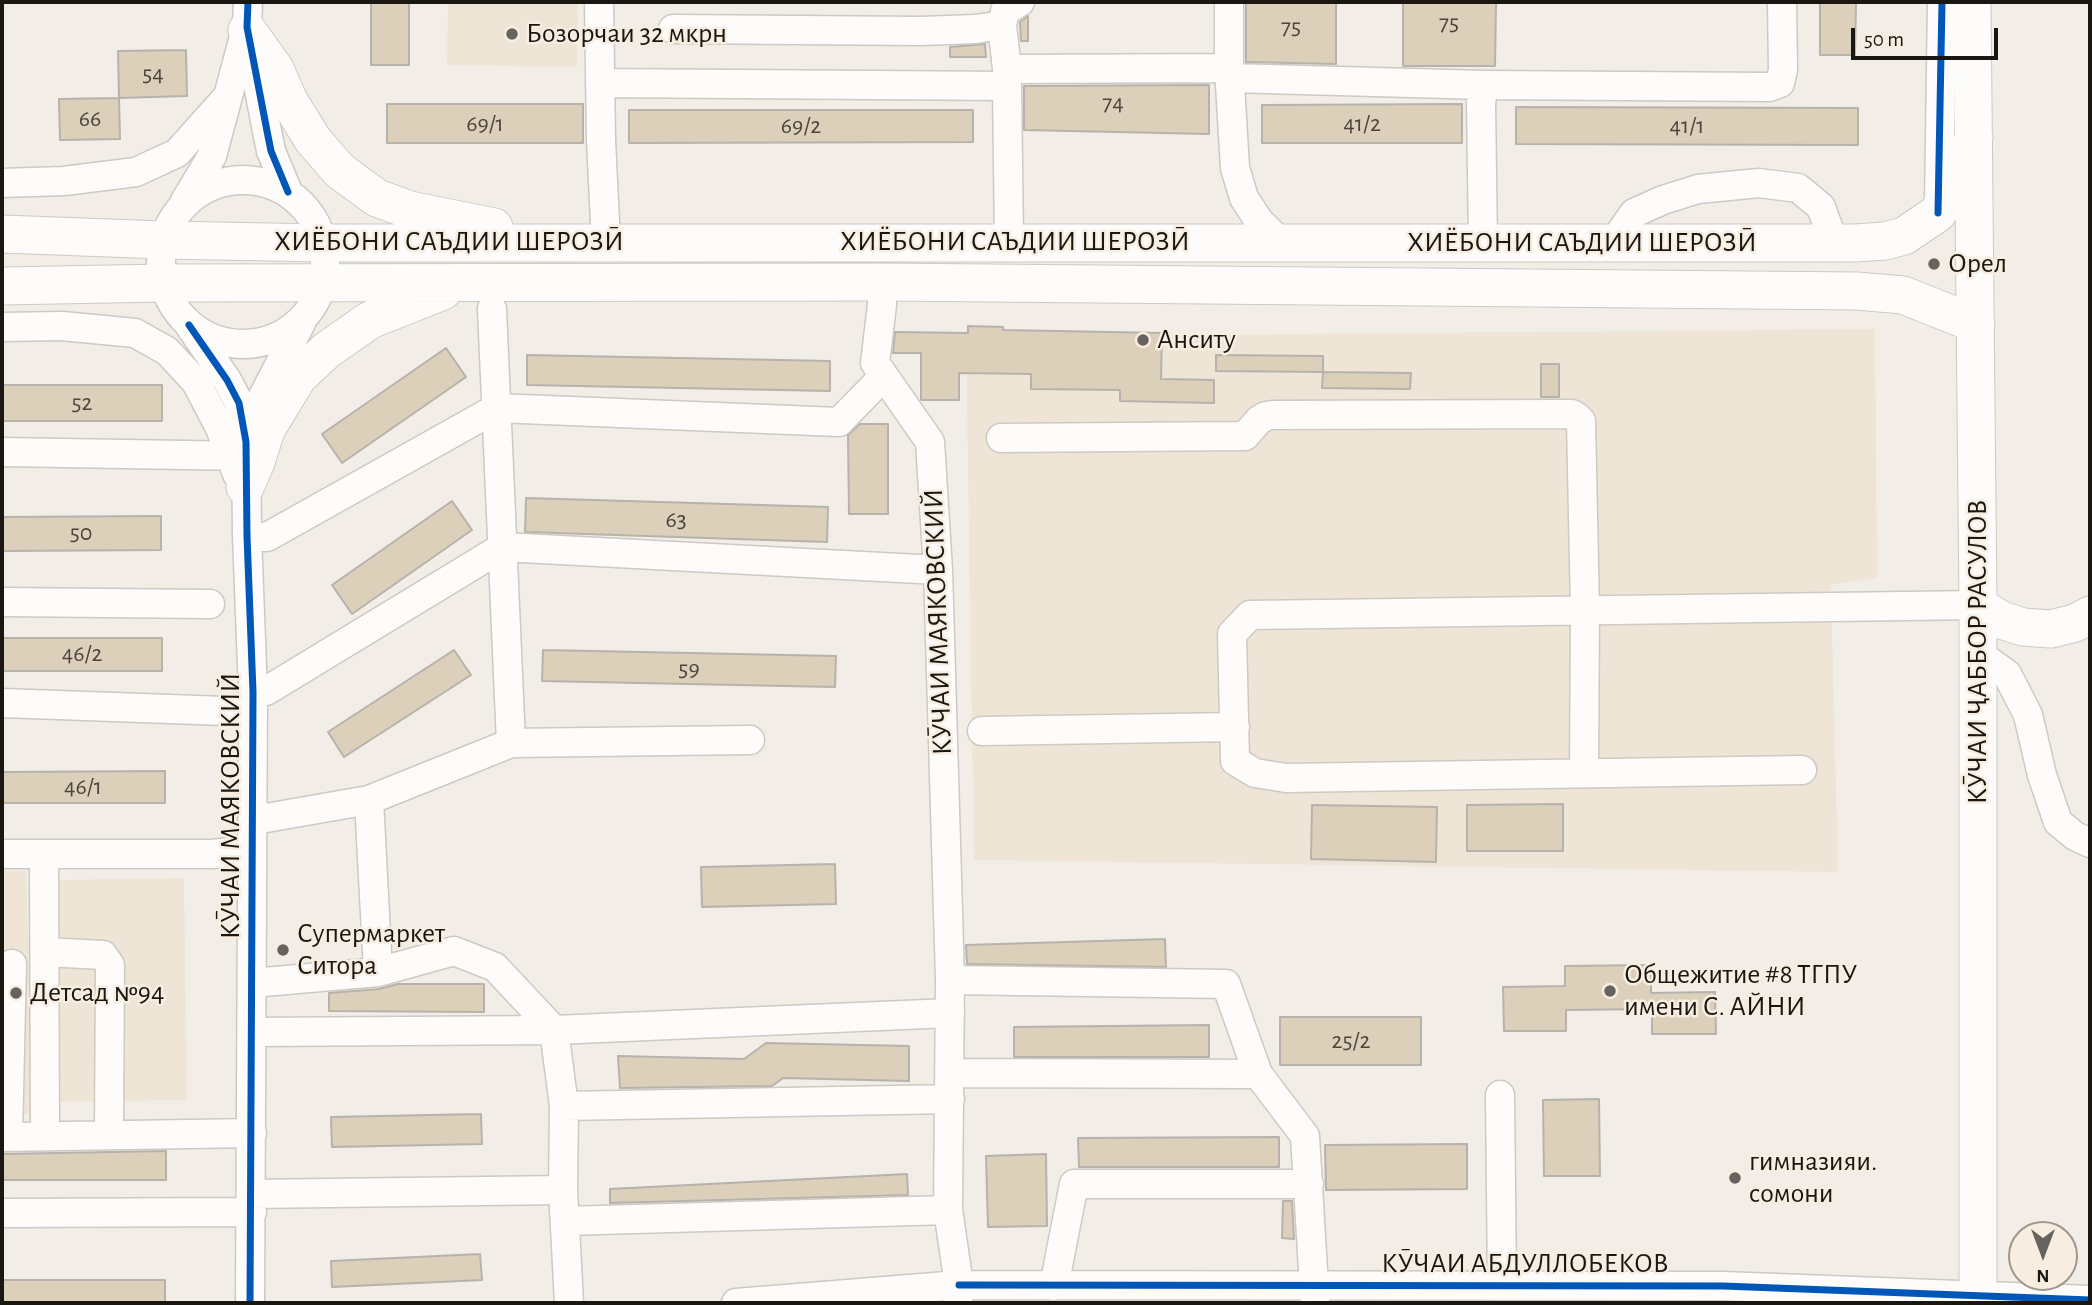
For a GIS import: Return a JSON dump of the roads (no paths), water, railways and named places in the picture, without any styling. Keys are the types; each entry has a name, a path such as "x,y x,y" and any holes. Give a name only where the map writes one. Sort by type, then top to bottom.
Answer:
{"main road":[{"name":"КӮЧАИ ҶАББОР РАСУЛОВ","path":"1972,2 1978,605 1978,1299"},
{"path":"247,20 313,141 340,171 377,198 410,210 485,224 541,242"},
{"path":"1938,213 1974,138"},
{"name":"ХИЁБОНИ САЪДИИ ШЕРОЗӢ","path":"2,234 171,225 324,243 1845,243 1885,241 1904,236 1938,213"},
{"path":"1845,243 1857,291"},
{"name":"ХИЁБОНИ САЪДИИ ШЕРОЗӢ","path":"2,286 163,283 882,282 1857,291 1903,295 1976,324"},
{"path":"242,461 256,462 266,430 298,377 327,350 370,320 461,284"},
{"path":"1978,605 2001,621 2023,627 2051,629 2075,623 2090,615"}],"street":[{"path":"600,2 606,242"},
{"path":"1009,242 1007,77 1002,25 1005,11 1020,2"},
{"path":"1229,2 1229,73 1235,167 1244,198 1259,221 1280,242"},
{"path":"600,83 1229,73 1484,85 1769,87 1780,83 1783,70 1782,2"},
{"path":"1938,213 1942,2"},
{"path":"171,225 212,156 247,20"},
{"name":"КӮЧАИ МАЯКОВСКИЙ","path":"247,20 271,151 288,192"},
{"path":"673,29 921,31 1002,25"},
{"path":"1483,243 1481,103 1484,85"},
{"path":"2,183 64,181 136,172 177,152 228,96"},
{"name":"КӮЧАИ МАЯКОВСКИЙ","path":"242,461 258,406 302,320 315,303 324,284 327,263 317,223 304,206 288,192 266,183 243,179 219,183 197,193 171,225 160,261 163,283 173,306 227,380 239,403 253,702 250,1303"},
{"path":"1614,243 1634,213 1663,200 1698,189 1759,183 1798,188 1821,207 1845,243"},
{"name":"КӮЧАИ МАЯКОВСКИЙ","path":"882,282 875,363 930,442 938,570 950,981 947,1210 958,1294"},
{"path":"492,309 511,743"},
{"name":"КӮЧАИ МАЯКОВСКИЙ","path":"189,325 210,338 234,344 259,343 282,335 302,320"},
{"path":"2,327 62,326 135,332 167,351 196,382 220,428 242,461"},
{"path":"247,536 267,537 497,408 839,422 884,376"},
{"path":"1000,438 1245,436 1259,420 1272,415 1572,414 1581,421 1585,610 1584,773"},
{"path":"2,452 242,461"},
{"path":"2,702 253,702 266,691 503,547 938,570"},
{"path":"2,602 210,604"},
{"path":"1802,770 1286,778 1255,773 1235,761 1232,634 1250,615 1978,605"},
{"path":"1978,653 2007,674 2028,715 2042,775 2058,822 2075,836 2090,843"},
{"path":"982,731 1235,727"},
{"path":"253,818 369,800 511,743 750,740"},
{"path":"369,800 378,972"},
{"path":"2,854 211,854 252,850"},
{"path":"44,854 45,1136"},
{"path":"252,983 378,972 454,951 495,967 554,1030 564,1106 563,1189 569,1303"},
{"path":"45,952 103,955 110,965 109,1134"},
{"path":"12,964 5,1137 252,1133"},
{"path":"950,981 1226,984 1258,1074 1305,1136 1315,1294"},
{"path":"252,1032 554,1030 950,1013"},
{"path":"564,1106 950,1086 1258,1074"},
{"path":"1500,1095 1502,1284"},
{"path":"1054,1286 1074,1184 1309,1184"},
{"path":"2,1213 563,1189"},
{"path":"565,1222 947,1210"},
{"name":"КӮЧАИ АБДУЛЛОБЕКОВ","path":"736,1303 958,1294 1054,1286 1315,1294 1474,1294 1502,1284 1723,1295 2090,1300"}],"place":[{"name":"Бозорчаи 32 мкрн","path":"512,34"},
{"name":"Орел","path":"1934,264"},
{"name":"Анситу","path":"1143,340"},
{"name":"Супермаркет Ситора","path":"283,950"},
{"name":"Общежитие #8 ТГПУ имени С. АЙНИ","path":"1610,991"},
{"name":"Детсад №94","path":"16,993"},
{"name":"гимназияи. сомони","path":"1735,1178"}]}
